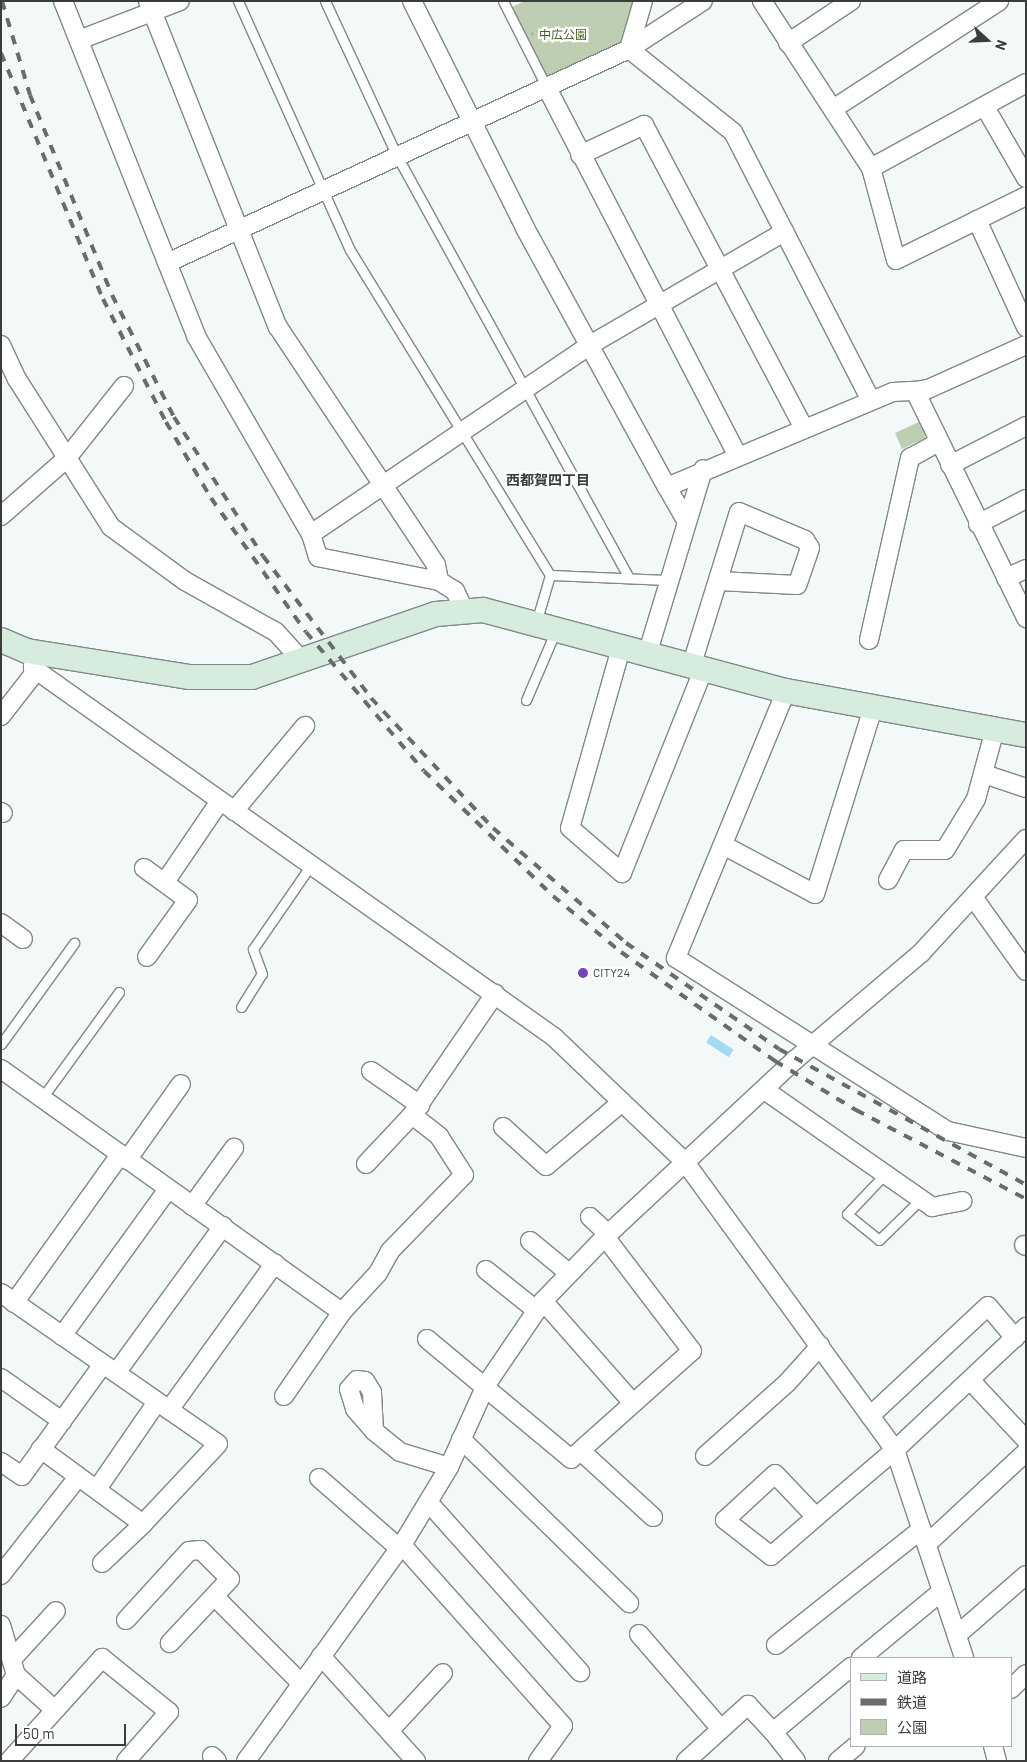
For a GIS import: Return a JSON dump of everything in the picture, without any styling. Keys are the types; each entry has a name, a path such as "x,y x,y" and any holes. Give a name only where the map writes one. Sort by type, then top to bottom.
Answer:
{"street":[{"path":"63,1 196,336 312,534 318,557 439,581 455,591 464,610"},
{"path":"79,40 150,6 180,1"},
{"path":"412,1 469,122 687,522"},
{"path":"629,49 643,1"},
{"path":"167,262 240,230 629,49 703,1"},
{"path":"762,1 871,168 896,260 1026,196"},
{"path":"788,43 851,1"},
{"path":"833,109 999,1"},
{"path":"150,6 278,327 436,565 439,581"},
{"path":"629,49 734,132 871,401"},
{"path":"871,168 1026,83"},
{"path":"546,86 656,304 737,455"},
{"path":"985,107 1026,178"},
{"path":"580,155 644,125 719,272 804,428"},
{"path":"977,220 1026,328"},
{"path":"312,534 590,345 656,304 719,272 784,232"},
{"path":"1,345 67,458 111,527 128,543 185,581 276,632 303,662"},
{"path":"667,487 703,469 893,392 928,389 1026,345"},
{"path":"1,516 67,458 124,386"},
{"path":"914,391 1026,618"},
{"path":"950,465 1026,426"},
{"path":"869,640 910,458 939,442"},
{"path":"647,654 703,469"},
{"path":"978,524 1026,499"},
{"path":"621,648 570,828 622,872 697,668 718,581 739,512 805,540 810,548 797,585 718,581"},
{"path":"1006,578 1026,568"},
{"path":"36,661 190,677 252,677 303,662 436,614 464,610 546,627 786,691 1026,735"},
{"path":"1,640 36,661 227,806 554,1037 685,1162 894,1450 963,1657"},
{"path":"1,716 36,661"},
{"path":"786,691 676,958 812,1047 948,1131 1026,1148"},
{"path":"723,845 815,894 873,708"},
{"path":"165,882 227,806 305,726"},
{"path":"888,880 904,850 945,850 976,799 996,729"},
{"path":"984,774 1026,788"},
{"path":"256,1757 302,1683 401,1547 430,1503 449,1467 486,1386 540,1306 569,1273 606,1236 685,1162 766,1091 812,1047 921,953 1026,839"},
{"path":"144,868 188,900 147,957"},
{"path":"973,897 1026,971"},
{"path":"366,1164 416,1110 495,994"},
{"path":"1,1069 342,1312"},
{"path":"284,1396 342,1312 378,1273 390,1251 464,1175 439,1136 416,1110 371,1071"},
{"path":"102,1564 143,1524 218,1444 8,1298 181,1084"},
{"path":"766,1091 921,1200 932,1206 962,1201"},
{"path":"505,1136 546,1166 622,1102"},
{"path":"192,1206 234,1148"},
{"path":"62,1336 168,1189"},
{"path":"427,1339 486,1386 571,1459 583,1453 632,1402 692,1351 590,1217"},
{"path":"1,1462 22,1476 62,1421 110,1369 223,1226"},
{"path":"530,1241 569,1273"},
{"path":"97,1489 275,1263"},
{"path":"486,1270 540,1306 632,1402"},
{"path":"816,1517 774,1474 725,1520 771,1556 894,1450 1020,1332 988,1306 870,1416"},
{"path":"705,1456 787,1383 820,1346"},
{"path":"1,1378 62,1421"},
{"path":"970,1380 1026,1440"},
{"path":"374,1431 400,1452 449,1467"},
{"path":"461,1439 629,1603"},
{"path":"41,1450 143,1524"},
{"path":"776,1644 924,1536 1026,1452"},
{"path":"583,1453 653,1517"},
{"path":"1,1575 78,1477"},
{"path":"319,1478 401,1547 563,1726 538,1761"},
{"path":"430,1503 580,1672"},
{"path":"126,1620 189,1551 201,1550 230,1579 170,1643"},
{"path":"957,1635 1026,1575"},
{"path":"862,1657 942,1591"},
{"path":"215,1597 302,1683"},
{"path":"14,1657 56,1611"},
{"path":"1,1625 14,1657 16,1675 1,1698"},
{"path":"639,1634 721,1729"},
{"path":"321,1656 416,1761"},
{"path":"15,1759 55,1710 102,1658 169,1712 126,1761"},
{"path":"773,1732 850,1668"},
{"path":"389,1731 443,1673"},
{"path":"1012,1688 1026,1674"},
{"path":"16,1675 55,1710"},
{"path":"686,1761 748,1705 796,1761"},
{"path":"838,1761 855,1747"},
{"path":"993,1747 998,1761"}],"lane":[{"path":"238,1 350,250 550,575 546,627 526,700"},
{"path":"325,1 397,156 628,576"},
{"path":"503,1 546,86"},
{"path":"550,575 628,576 668,580"},
{"path":"240,1007 262,974 253,949 311,865"},
{"path":"1,1044 74,943"},
{"path":"42,1098 120,992"},
{"path":"885,1174 847,1214 879,1240 921,1200"}],"green space":[{"name":"中広公園","path":"525,1 639,1 625,44 546,80 512,7"},
{"path":"923,420 925,438 902,449 895,433"}],"water":[{"path":"711,1035 734,1050 729,1057 706,1043"}],"railway":[{"path":"2,1 30,95 112,295 174,417 263,556 371,698 493,828 626,943 779,1049 1026,1185"},
{"path":"1,53 103,299 166,422 211,498 306,632 424,771 553,896 621,952 775,1061 856,1110 1026,1199"}],"place":[{"name":"CITY24","path":"583,973"}],"district":[{"name":"西都賀四丁目","path":"548,480"}]}
